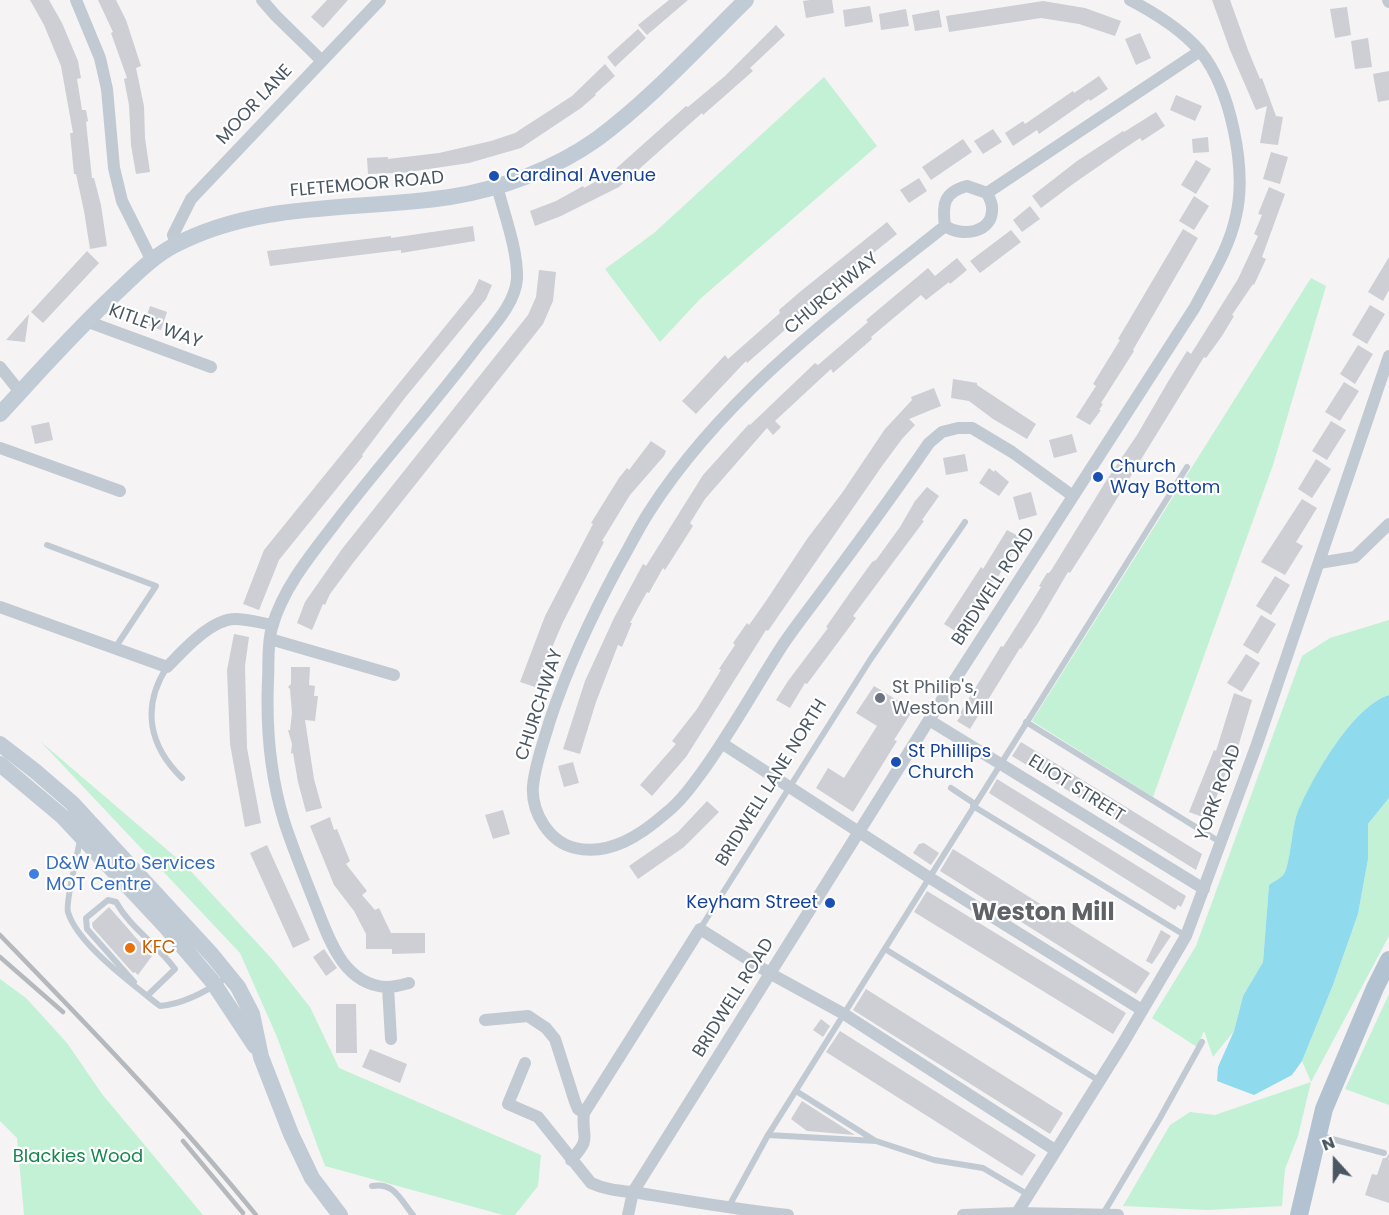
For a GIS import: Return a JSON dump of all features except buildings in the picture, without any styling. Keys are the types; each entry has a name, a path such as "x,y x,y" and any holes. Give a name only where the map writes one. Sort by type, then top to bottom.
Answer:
{"main road":[{"path":"1299,1215 1324,1108 1389,960"}],"street":[{"path":"76,0 100,58 107,88 114,168 122,201 151,259"},
{"path":"262,0 321,60"},
{"name":"MOOR LANE","path":"176,244 173,235 191,199 380,0"},
{"name":"FLETEMOOR ROAD","path":"0,414 86,321 151,259 176,244 219,226 267,214 323,207 451,197 497,186 555,164 596,140 633,110 746,0"},
{"name":"BRIDWELL ROAD","path":"633,1192 929,720 1195,307 1223,254 1236,216 1240,178 1237,145 1225,102 1215,77 1200,51 1158,14 1130,0"},
{"path":"987,193 1200,51"},
{"path":"409,983 388,987 375,985 359,978 345,967 327,935 284,821 272,769 266,720 270,639 273,625 295,577 397,444 455,377 502,315 512,297 517,279 514,255 497,186"},
{"path":"967,186 987,193 992,207 990,218 983,228 971,233 954,232 945,225 943,212 946,198 955,189 967,186"},
{"name":"CHURCHWAY","path":"945,225 850,301 768,372 719,421 681,465 654,504 598,605 563,680 544,740 533,787 537,812 550,834 566,846 590,851 617,845 640,833 668,812 690,788 723,744 783,645 929,443 942,432 958,428 972,428 1012,452 1073,496"},
{"name":"KITLEY WAY","path":"86,321 211,367"},
{"name":"YORK ROAD","path":"1017,1213 1186,936 1257,744 1389,356"},
{"path":"0,367 20,392"},
{"path":"0,448 120,490"},
{"path":"1319,563 1355,556 1389,524"},
{"path":"0,606 167,667 191,643 225,621 235,619 273,625"},
{"path":"270,639 394,675"},
{"name":"ELIOT STREET","path":"929,720 1204,889"},
{"path":"0,744 72,803 181,920 222,981 261,1057 291,1134 312,1178 339,1215"},
{"path":"723,744 930,878 1142,1010"},
{"path":"0,764 63,817 166,927 222,981"},
{"path":"700,929 771,974 844,1014 1055,1150"},
{"name":"BRIDWELL LANE NORTH","path":"584,1113 700,929"},
{"path":"388,987 392,1039"},
{"path":"485,1020 528,1016 546,1028 555,1039 575,1102 578,1109 584,1113 586,1141 571,1160"},
{"path":"525,1063 508,1104 538,1117 582,1174 597,1186 727,1208 788,1215"},
{"path":"628,1215 633,1192"},
{"path":"963,1215 1017,1213 1118,1215"}],"lane":[{"path":"727,1208 768,1135 1187,467"},
{"name":"BRIDWELL LANE NORTH","path":"700,929 870,660 965,522"},
{"path":"47,545 156,586 115,648"},
{"path":"167,667 160,678 150,720 156,742 167,763 182,778"},
{"path":"1026,722 1220,842"},
{"path":"951,788 974,805 1186,936"},
{"path":"81,836 67,911 78,931 112,968 141,990"},
{"path":"147,996 175,969 169,960 125,918 116,902 108,900 86,918 87,929 141,990 147,996 160,1006 176,1005 222,981"},
{"path":"885,949 1098,1080"},
{"path":"1103,1214 1160,1119 1202,1042"},
{"path":"796,1091 876,1141 934,1160 983,1168 1028,1194"},
{"path":"768,1135 876,1141"},
{"path":"1317,1135 1384,1153"},
{"path":"372,1186 383,1184 390,1187 413,1215"}],"green space":[{"path":"824,77 877,146 700,299 660,342 605,269 654,233"},
{"path":"1311,278 1326,286 1273,465 1153,797 1032,721"},
{"path":"1389,620 1389,695 1361,713 1347,729 1334,746 1303,800 1295,821 1284,874 1269,885 1263,962 1243,996 1234,1031 1213,1057 1204,1031 1197,1047 1152,1018 1196,946 1302,656 1330,638"},
{"path":"40,741 186,866 272,959 310,1007 339,1068 541,1155 538,1186 515,1215 503,1215 325,1166 277,1037 240,953"},
{"path":"1389,798 1389,936 1311,1082 1302,1061 1333,985 1358,914 1368,859 1368,824"},
{"name":"Blackies Wood","path":"0,979 26,998 67,1043 102,1094 203,1215 24,1215 17,1138 0,1121"},
{"path":"1389,994 1389,1105 1345,1089"},
{"path":"1311,1082 1298,1136 1285,1169 1282,1206 1207,1210 1123,1206 1170,1125 1190,1112 1215,1115"}],"water":[{"path":"1389,695 1389,798 1368,824 1368,859 1358,914 1333,985 1302,1061 1292,1075 1254,1095 1217,1081 1218,1067 1234,1031 1243,996 1263,962 1269,885 1283,875 1286,869 1297,814 1323,764 1347,729 1361,713"}],"railway":[{"path":"0,935 99,1037 226,1178 256,1215"},
{"path":"0,957 63,1012"},
{"path":"183,1141 243,1213"}],"place":[{"name":"Cardinal Avenue","path":"494,176"},
{"name":"Church Way Bottom","path":"1098,477"},
{"name":"St Philip's, Weston Mill","path":"880,698"},
{"name":"St Phillips Church","path":"896,762"},
{"name":"D&W Auto Services MOT Centre","path":"34,874"},
{"name":"Keyham Street","path":"830,903"},
{"name":"KFC","path":"130,948"}],"district":[{"name":"Weston Mill","path":"1043,914"}]}
